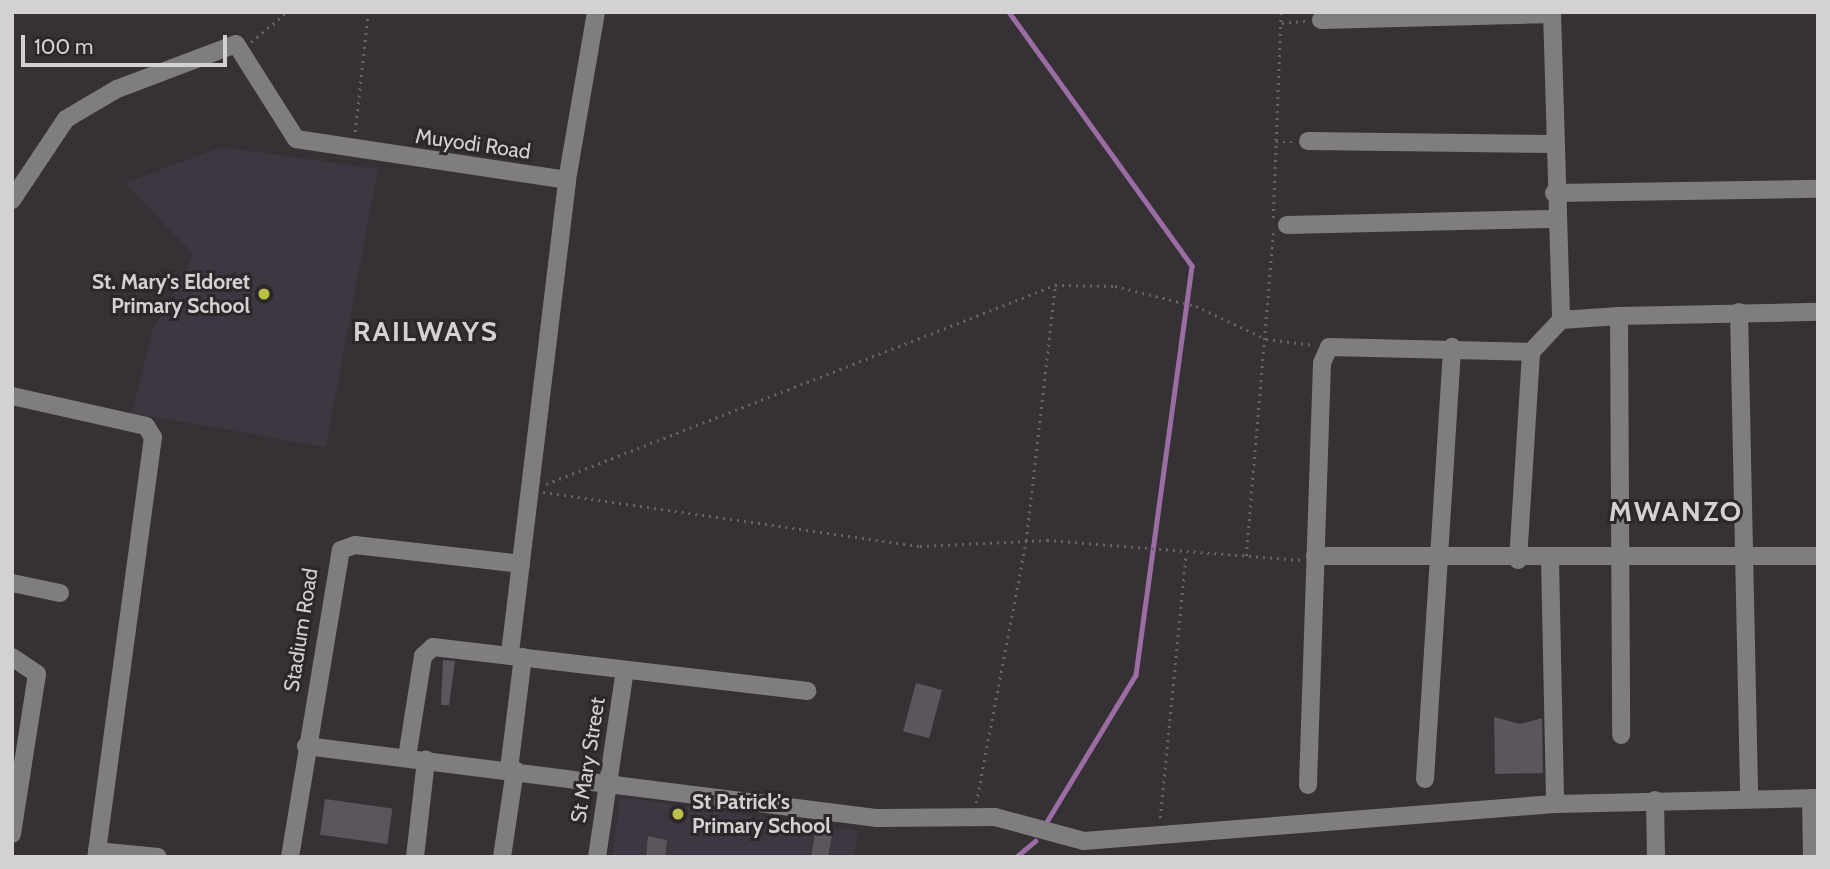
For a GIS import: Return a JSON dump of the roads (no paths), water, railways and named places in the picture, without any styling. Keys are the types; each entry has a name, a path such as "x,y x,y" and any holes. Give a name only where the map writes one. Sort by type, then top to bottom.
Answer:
{"street":[{"path":"502,857 512,770 521,564 566,180 596,12"},
{"path":"1321,20 1552,13 1554,193 1560,320"},
{"name":"Muyodi Road","path":"12,200 66,119 117,89 219,46 245,50 280,121 296,139 566,180"},
{"path":"1308,141 1555,144"},
{"path":"1554,193 1818,189"},
{"path":"1287,225 1556,219"},
{"path":"1740,312 1749,797"},
{"path":"1518,559 1531,352 1560,320 1740,312 1818,312"},
{"path":"1619,316 1623,558 1621,735"},
{"path":"1308,785 1322,363 1329,347 1452,347 1531,352"},
{"path":"1425,779 1436,560 1452,347"},
{"path":"12,396 146,426 153,437 97,854 158,857"},
{"name":"Stadium Road","path":"290,857 306,746 341,550 355,545 521,564"},
{"path":"1315,558 1436,560 1818,556"},
{"path":"1550,559 1555,804"},
{"path":"12,583 60,593"},
{"path":"407,757 423,656 446,645 625,670 807,691"},
{"path":"12,657 37,674 12,834"},
{"name":"St Mary Street","path":"597,857 625,670"},
{"path":"306,746 607,781 877,818 972,820 995,817 1084,841 1555,804 1749,797 1814,798 1812,857"},
{"path":"415,857 426,760"},
{"path":"1655,800 1656,857"}],"waterway":[{"path":"1009,12 1192,266 1136,675 1047,822"},
{"path":"1016,857 1035,841"}],"place":[{"name":"St. Mary's Eldoret Primary School","path":"264,294"},
{"name":"St Patrick's Primary School","path":"678,814"}],"district":[{"name":"RAILWAYS","path":"426,331"},
{"name":"MWANZO","path":"1676,511"}]}
